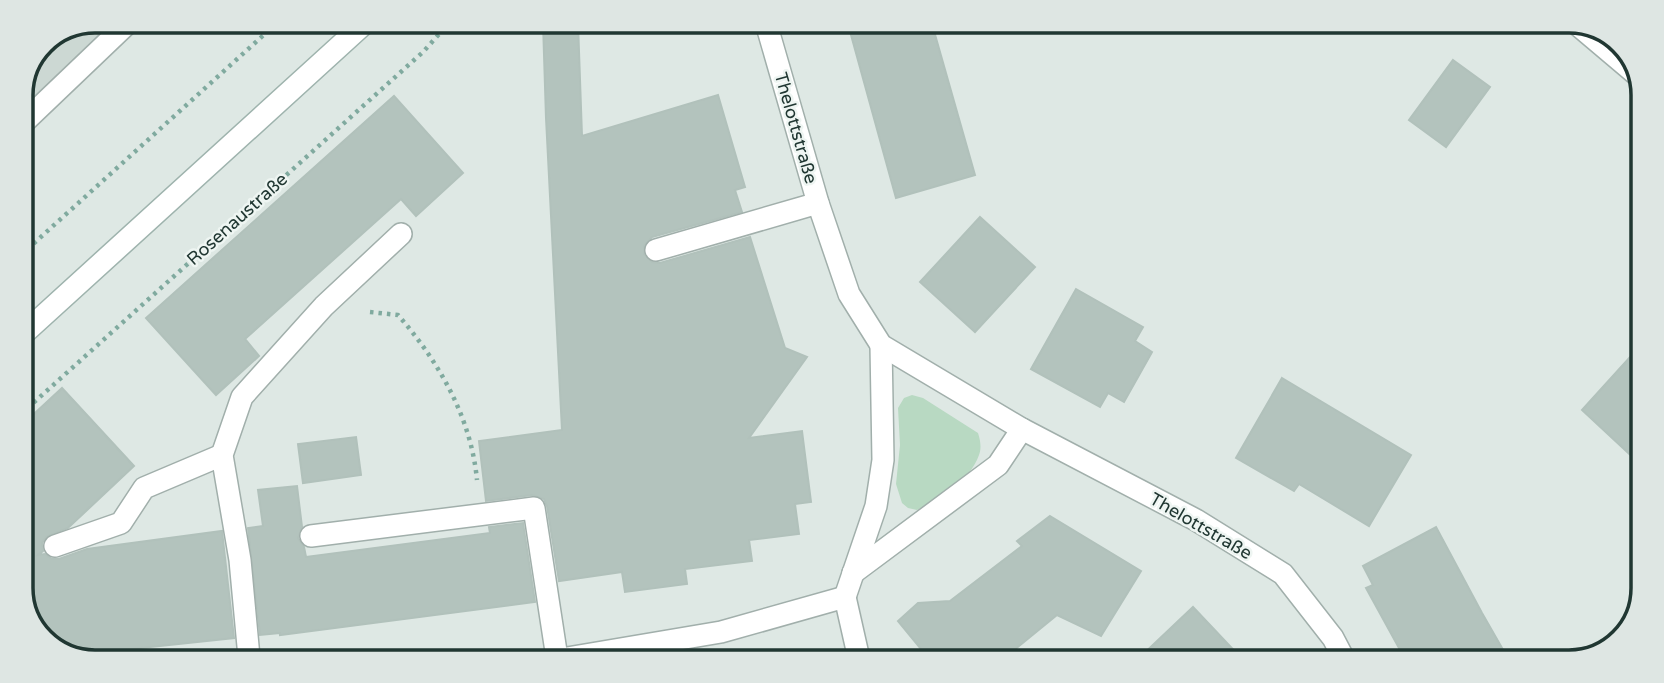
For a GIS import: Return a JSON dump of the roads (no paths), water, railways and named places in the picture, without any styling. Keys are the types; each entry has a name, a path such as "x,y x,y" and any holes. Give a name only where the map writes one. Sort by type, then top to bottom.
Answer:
{"street":[{"path":"33,114 116,34"},
{"path":"33,325 353,34"},
{"name":"Thelottstraße","path":"769,34 818,203 849,294 881,345 1022,429 1196,520 1283,574 1333,638 1339,650"},
{"path":"1594,38 1619,60"},
{"path":"656,250 818,203"},
{"path":"248,650 240,560 222,455 242,397 324,306 401,234"},
{"path":"857,650 845,597 876,506 883,460 881,345"},
{"path":"853,573 998,465 1022,429"},
{"path":"55,546 121,523 144,488 222,455"},
{"path":"311,536 534,508 556,650"},
{"path":"614,650 721,632 845,597"}]}
